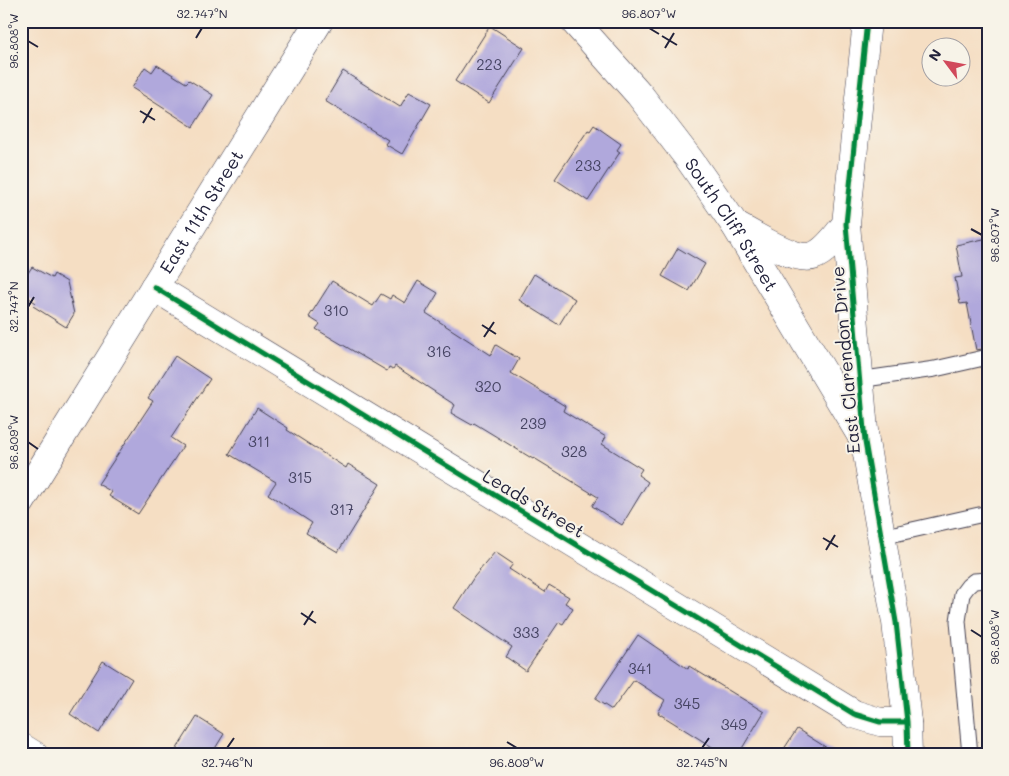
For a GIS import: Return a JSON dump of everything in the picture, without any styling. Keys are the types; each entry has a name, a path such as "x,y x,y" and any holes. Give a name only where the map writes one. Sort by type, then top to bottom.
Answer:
{"street":[{"name":"East 11th Street","path":"21,502 319,21"},
{"name":"South Cliff Street","path":"574,21 639,94 689,159 736,225 865,442"},
{"name":"East Clarendon Drive","path":"867,21 846,224 865,442 896,622 907,722 908,755"},
{"path":"736,225 792,254 812,256 825,249 846,224"},
{"name":"Leads Street","path":"154,287 854,714 880,722 907,722"},
{"path":"21,746 34,755"}],"lane":[{"path":"830,384 935,369 988,356"},
{"path":"881,537 988,513"},
{"path":"970,755 958,620 962,594 974,582 988,580"}],"building":[{"path":"490,26 524,48 489,103 455,81"},
{"path":"157,65 186,83 189,80 213,95 193,127 132,88 145,67 152,72"},
{"path":"343,71 400,107 409,92 431,104 402,154 385,144 388,140 325,101"},
{"path":"594,125 621,144 617,150 620,152 588,201 555,179 588,130 590,131"},
{"path":"988,238 988,348 976,350 967,303 960,304 955,278 962,277 956,245"},
{"path":"678,248 705,264 689,291 662,276"},
{"path":"32,267 52,278 54,274 67,282 74,314 66,327 33,306 36,303 21,292 21,283"},
{"path":"534,274 575,299 559,325 519,300"},
{"path":"332,281 373,306 381,294 390,299 392,295 405,303 418,281 438,293 426,313 491,355 496,345 519,359 511,373 565,406 563,411 606,437 602,444 642,469 638,475 648,482 622,525 592,506 598,497 474,423 472,425 451,413 455,405 395,366 393,369 389,367 387,371 316,329 320,324 309,317"},
{"path":"175,356 210,379 171,438 183,446 138,514 109,496 112,492 98,484 153,401 148,398"},
{"path":"257,408 346,468 348,464 380,484 338,552 306,533 312,523 268,494 276,482 229,454"},
{"path":"495,552 513,564 509,569 545,592 549,585 569,597 565,603 573,608 563,624 559,622 526,671 506,657 512,647 454,608 474,577"},
{"path":"638,635 688,669 689,666 764,712 738,755 725,755 658,713 665,700 634,680 612,710 595,699"},
{"path":"103,661 132,679 99,733 70,714"},
{"path":"197,717 224,734 211,755 173,755"},
{"path":"797,729 838,755 780,755"}],"cycle path":[{"path":"867,21 846,224 865,442 896,622 907,722 908,755"},
{"path":"154,287 854,714 880,722 907,722"}]}
